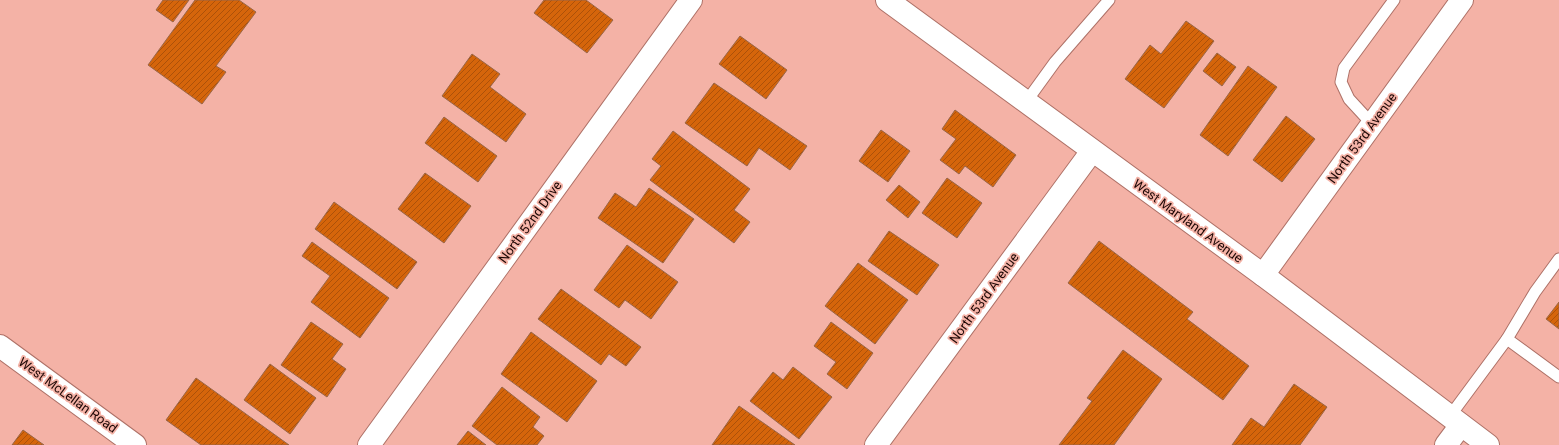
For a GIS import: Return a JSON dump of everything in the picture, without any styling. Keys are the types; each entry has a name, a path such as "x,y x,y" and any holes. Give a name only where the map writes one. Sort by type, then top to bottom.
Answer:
{"street":[{"name":"North 52nd Drive","path":"369,445 691,0"},
{"name":"West Maryland Avenue","path":"887,0 1263,275 1488,445"},
{"name":"North 53rd Avenue","path":"1263,275 1462,0"},
{"name":"North 53rd Avenue","path":"876,445 1092,151"},
{"name":"West McLellan Road","path":"0,346 135,445"},
{"path":"1446,445 1455,421"}],"lane":[{"path":"1026,102 1056,62 1109,0"},
{"path":"1372,124 1349,99 1341,82 1344,68 1394,0"},
{"path":"1455,421 1507,340 1535,292 1559,259"},
{"path":"1507,340 1559,378"}],"building":[{"path":"163,0 189,0 173,22 156,10"},
{"path":"195,0 239,0 256,12 216,66 226,72 202,104 148,65"},
{"path":"544,0 586,0 613,20 587,53 534,13"},
{"path":"1186,21 1214,41 1164,108 1125,79 1150,45 1161,54"},
{"path":"740,36 787,70 766,99 719,64"},
{"path":"1217,53 1236,67 1222,86 1203,71"},
{"path":"472,54 500,74 490,87 526,114 506,142 442,96"},
{"path":"1248,66 1277,87 1228,156 1200,135"},
{"path":"714,83 807,146 790,170 759,148 747,166 685,123"},
{"path":"955,110 1016,155 993,187 965,166 959,174 940,160 956,139 942,129"},
{"path":"1286,116 1315,139 1282,182 1253,160"},
{"path":"444,117 497,156 478,182 425,143"},
{"path":"881,130 910,151 888,182 859,161"},
{"path":"673,131 750,189 734,210 750,222 734,243 650,180 661,166 652,159"},
{"path":"425,173 471,206 444,243 398,209"},
{"path":"947,178 982,203 957,238 922,213"},
{"path":"899,185 920,202 908,218 886,200"},
{"path":"649,188 694,219 663,263 598,218 615,193 636,207"},
{"path":"334,202 417,262 397,289 315,229"},
{"path":"889,231 939,265 917,295 868,261"},
{"path":"1099,241 1193,312 1187,319 1249,366 1223,400 1068,283"},
{"path":"312,242 389,298 360,338 311,302 330,276 302,256"},
{"path":"627,245 678,282 651,319 625,300 619,308 594,290"},
{"path":"858,263 908,300 875,344 825,306"},
{"path":"561,289 641,347 626,366 609,354 601,365 538,319"},
{"path":"1559,302 1559,329 1546,319"},
{"path":"311,322 343,344 332,359 346,369 327,397 281,365"},
{"path":"831,322 873,353 847,389 827,374 836,362 814,346"},
{"path":"531,332 597,381 567,422 501,374"},
{"path":"1123,350 1162,379 1114,445 1059,445 1092,401 1087,398"},
{"path":"270,364 316,398 290,434 244,400"},
{"path":"793,367 832,397 799,439 750,401 773,372 783,380"},
{"path":"196,378 289,445 201,445 166,420"},
{"path":"1294,384 1327,407 1300,445 1232,445 1251,418 1264,427"},
{"path":"502,387 540,417 533,427 544,436 537,445 497,445 472,426"},
{"path":"739,406 795,445 712,445"},
{"path":"23,430 44,445 12,445"},
{"path":"468,431 486,445 457,445"}]}
